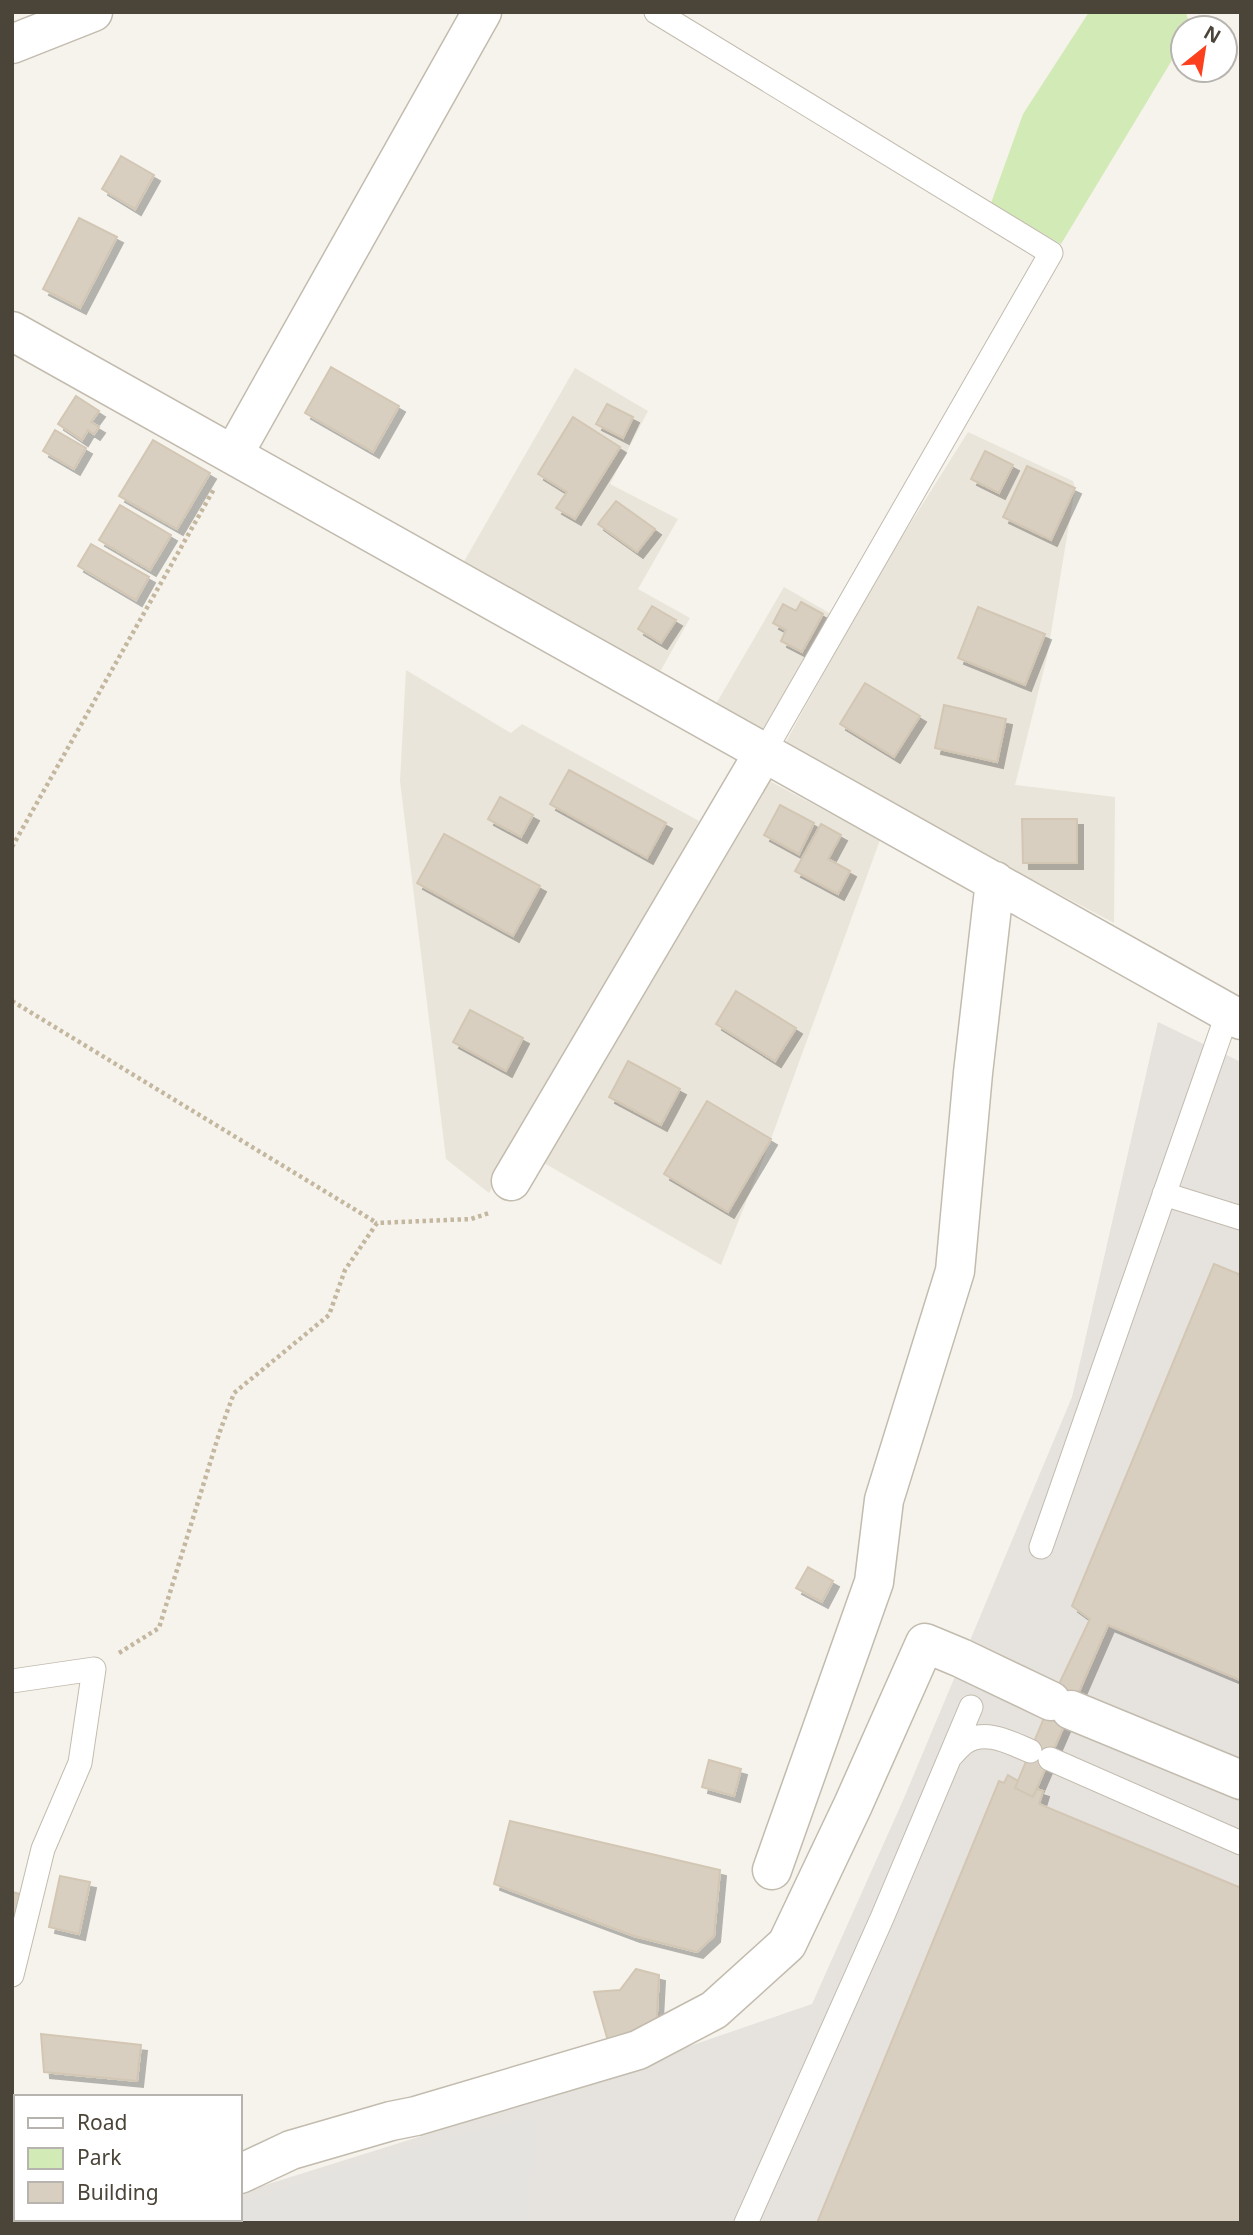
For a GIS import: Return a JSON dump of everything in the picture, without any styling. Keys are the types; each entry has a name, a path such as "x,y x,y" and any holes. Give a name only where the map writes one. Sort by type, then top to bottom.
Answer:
{"street":[{"path":"12,44 93,12"},
{"path":"233,455 482,12"},
{"path":"12,331 1234,1016"},
{"path":"512,1181 764,752"},
{"path":"772,1870 874,1582 884,1500 956,1271 973,1073 995,881"},
{"path":"242,2174 291,2150 638,2050 714,2010 787,1944 925,1643 1061,1706 1241,1780"}],"lane":[{"path":"656,12 1051,253 764,752"},
{"path":"1041,1547 1164,1194 1234,1016"},
{"path":"1164,1194 1241,1218"},
{"path":"12,1681 94,1669 80,1763 43,1849 12,1975"},
{"path":"746,2223 876,1931 971,1707"},
{"path":"950,1758 964,1742 976,1737 998,1738 1241,1843"}],"path":[{"path":"12,847 233,455"},
{"path":"12,1001 377,1223 471,1219 503,1208 512,1181"},
{"path":"94,1669 159,1628 234,1393 329,1315 345,1269 377,1223"}],"shaded area":[{"path":"575,368 648,411 610,484 678,519 638,589 690,618 660,672 462,565"},
{"path":"968,432 1073,481 1075,488 1047,657 1015,785 1115,797 1114,923 783,747 876,578"},
{"path":"784,587 833,615 765,731 716,704"},
{"path":"406,670 511,733 522,724 699,821 489,1193 446,1159 400,781"},
{"path":"764,778 880,840 771,1139 721,1265 544,1163"},
{"path":"1158,1022 1241,1062 1241,2223 171,2223 242,2221 242,2192 492,2114 812,2004 904,1798 1072,1397"},
{"path":"536,2115 527,2223 185,2223 242,2221 242,2203 345,2167"}],"green space":[{"path":"1089,12 1186,12 1169,14 1169,65 1061,244 991,203 1023,114"}],"building":[{"path":"121,156 154,175 135,209 102,189"},
{"path":"79,218 117,237 80,308 43,289"},
{"path":"331,367 399,406 373,452 305,413"},
{"path":"76,396 99,411 91,422 99,427 94,434 88,430 82,440 58,424"},
{"path":"607,404 633,417 623,438 596,424"},
{"path":"573,417 620,447 575,519 556,508 567,492 538,474"},
{"path":"55,430 86,448 74,469 43,451"},
{"path":"153,440 210,473 177,529 119,496"},
{"path":"985,451 1013,465 999,493 971,479"},
{"path":"1027,466 1075,488 1051,540 1003,517"},
{"path":"616,501 655,529 637,552 598,524"},
{"path":"120,505 171,535 150,570 99,540"},
{"path":"91,544 149,577 136,600 78,566"},
{"path":"801,602 823,614 802,652 781,641 786,630 773,623 783,604 796,611"},
{"path":"652,606 676,620 661,643 638,629"},
{"path":"978,607 1045,634 1025,685 958,658"},
{"path":"865,683 920,716 894,757 840,724"},
{"path":"944,705 1006,719 997,762 935,748"},
{"path":"569,770 666,823 647,858 550,804"},
{"path":"500,797 533,815 521,837 488,819"},
{"path":"780,805 814,823 799,854 764,835"},
{"path":"1022,819 1077,819 1077,863 1023,863"},
{"path":"821,824 841,835 828,859 850,871 838,894 795,871"},
{"path":"444,834 540,886 513,936 417,883"},
{"path":"736,991 796,1028 775,1061 716,1024"},
{"path":"470,1010 523,1038 506,1071 453,1042"},
{"path":"628,1061 680,1089 661,1125 609,1097"},
{"path":"707,1101 771,1139 728,1212 664,1174"},
{"path":"1214,1264 1241,1275 1241,1678 1240,1680 1108,1625 1033,1797 1015,1788 1051,1701 1090,1619 1072,1606"},
{"path":"808,1567 833,1581 822,1602 796,1588"},
{"path":"709,1760 741,1769 734,1796 702,1787"},
{"path":"1008,1775 1018,1781 1015,1788 1033,1797 1037,1789 1043,1791 1039,1804 1241,1888 1241,2223 817,2223 999,1781 1004,1783"},
{"path":"510,1821 720,1870 714,1936 697,1952 634,1936 494,1884"},
{"path":"60,1876 90,1882 79,1934 49,1927"},
{"path":"12,1892 32,1897 12,1975"},
{"path":"636,1969 659,1975 656,2031 608,2041 594,1992 620,1990"},
{"path":"41,2034 141,2045 137,2081 44,2072"}]}
